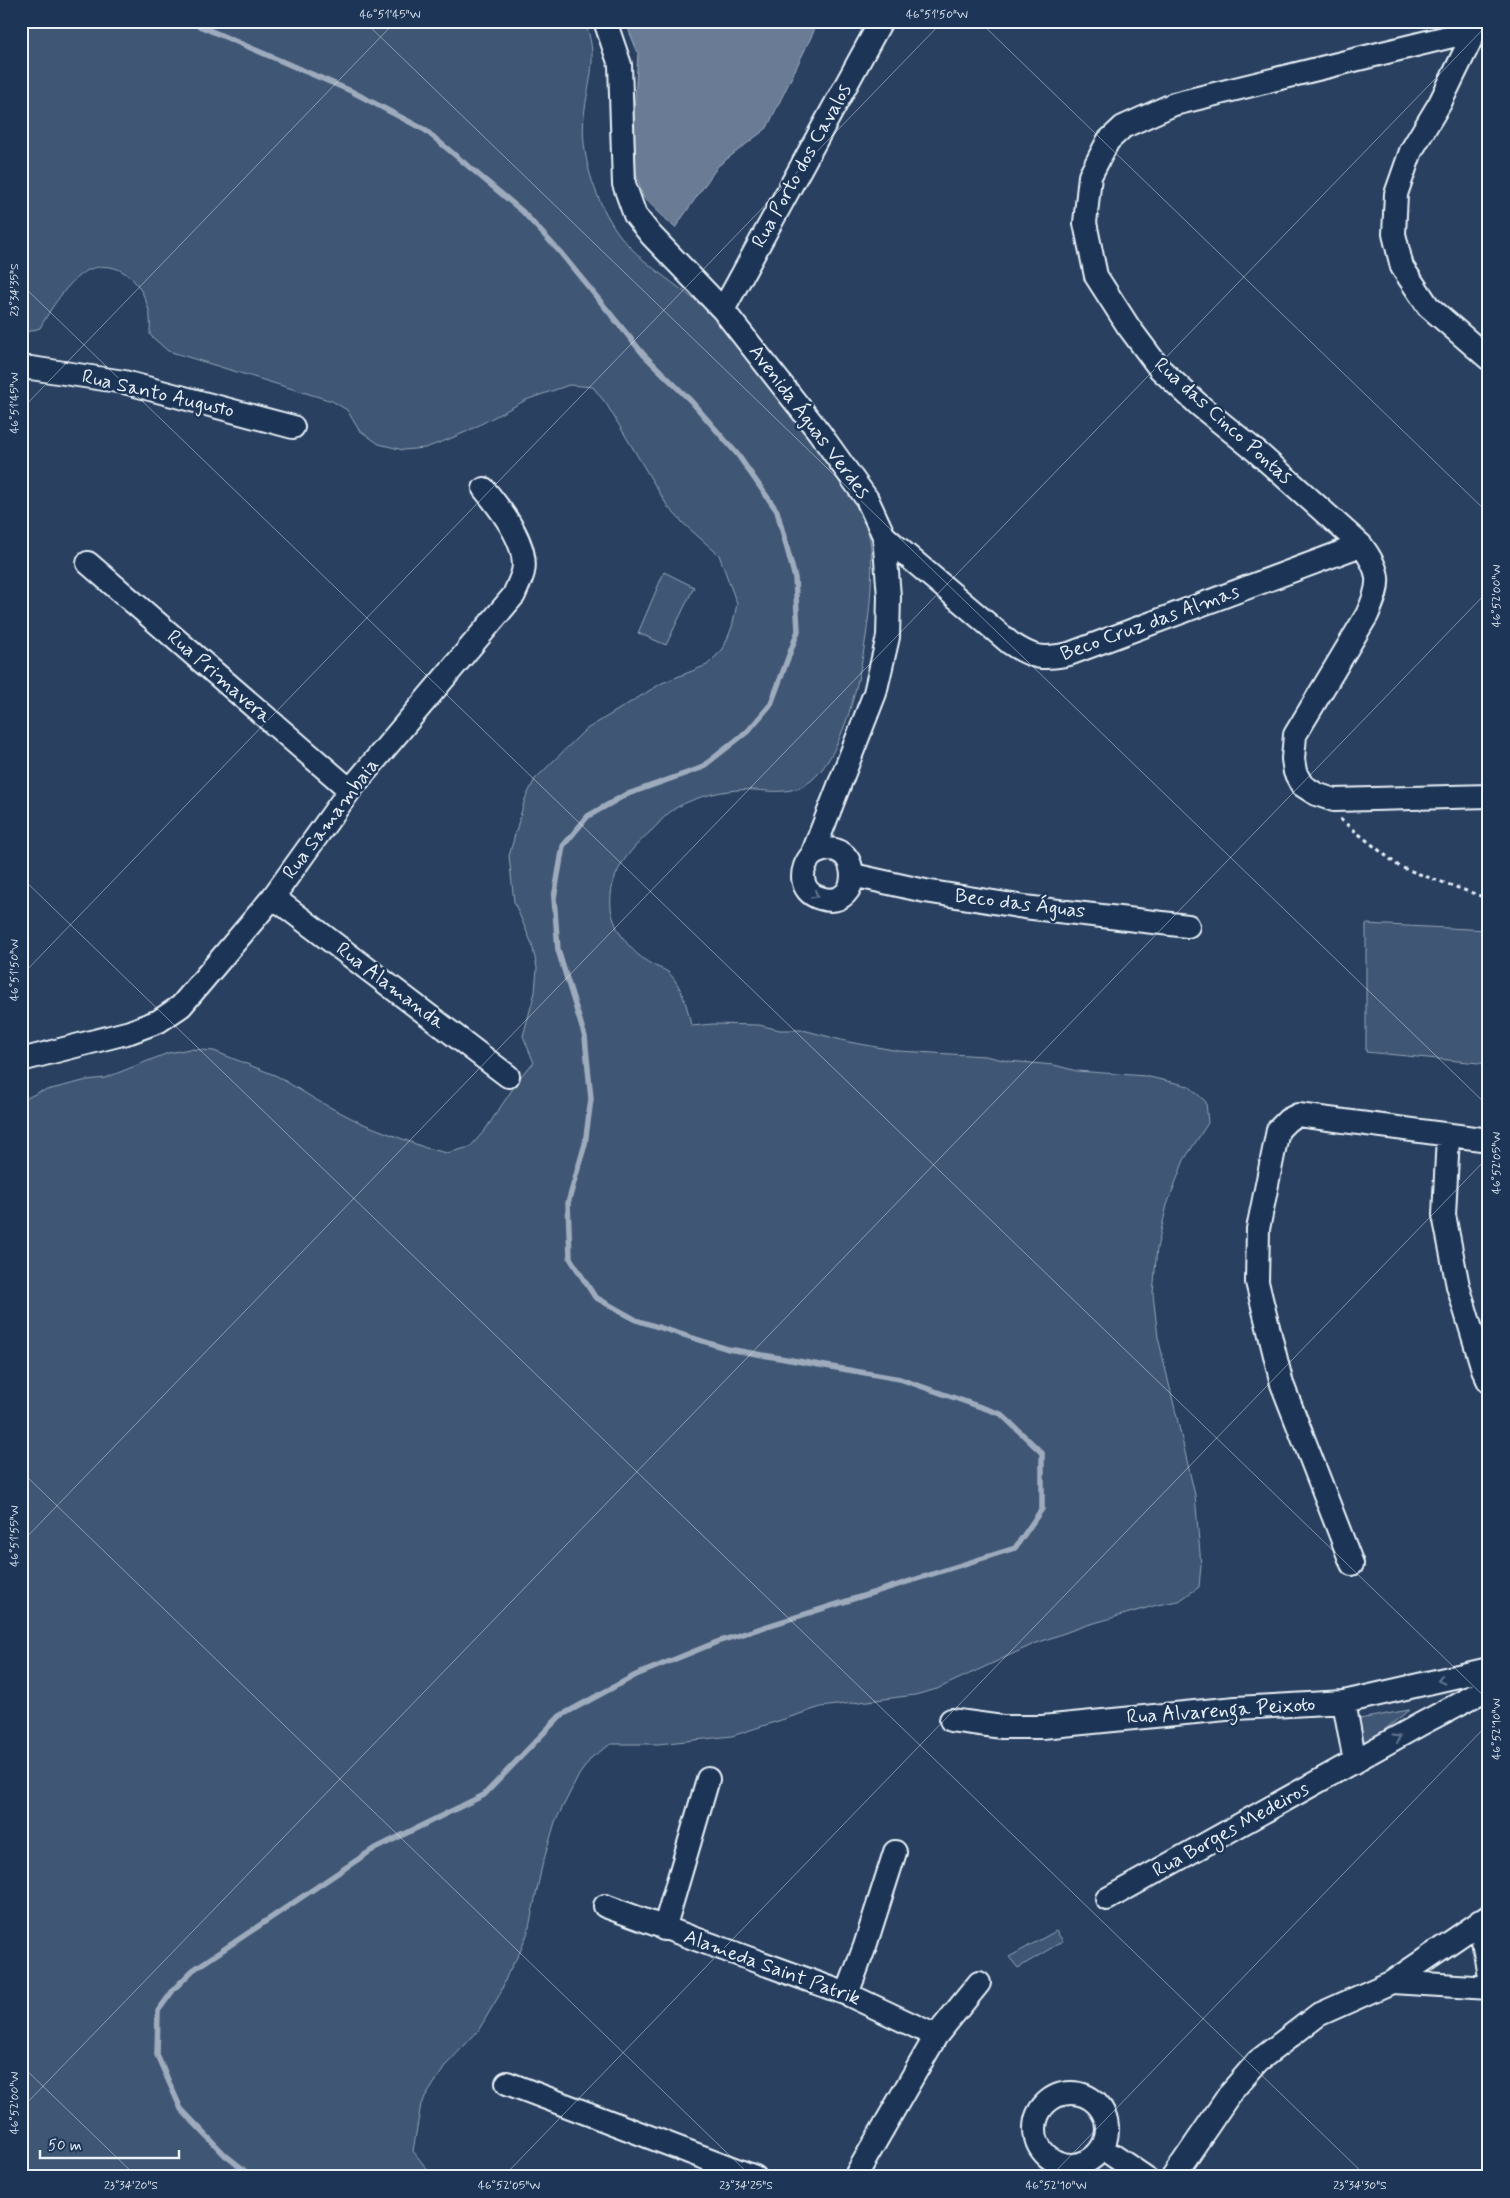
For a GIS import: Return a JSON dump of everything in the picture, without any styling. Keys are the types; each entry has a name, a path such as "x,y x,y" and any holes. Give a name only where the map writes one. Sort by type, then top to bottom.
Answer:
{"street":[{"name":"Avenida Águas Verdes","path":"605,21 620,65 624,184 635,214 651,235 724,310 819,432 867,499 884,536 889,596 888,638 875,693 812,855 803,868 802,876 809,892 824,900 841,896 848,891 853,875"},
{"name":"Rua Porto dos Cavalos","path":"724,310 881,21"},
{"path":"1482,29 1411,151 1396,194 1394,234 1402,266 1428,306 1484,351"},
{"name":"Rua das Cinco Pontas","path":"1482,29 1174,104 1123,127 1108,141 1090,176 1085,222 1096,276 1128,326 1160,369 1361,545 1372,559 1379,578 1376,597 1295,735 1293,759 1295,772 1302,785 1316,794 1334,800 1489,796"},
{"name":"Rua Santo Augusto","path":"21,369 31,368 124,382 293,427"},
{"name":"Rua Samambaia","path":"21,1060 130,1032 159,1021 181,1006 272,897 350,790 514,594 523,570 520,546 506,516 484,489"},
{"name":"Beco Cruz das Almas","path":"884,536 1010,643 1029,655 1051,658 1069,654 1361,545"},
{"name":"Rua Primavera","path":"88,563 350,790"},
{"path":"812,855 819,851 835,850 848,859 853,875"},
{"name":"Beco das Águas","path":"853,875 925,891 1024,906 1188,926"},
{"name":"Rua Alamanda","path":"272,897 508,1076"},
{"path":"1352,1564 1282,1384 1257,1282 1258,1229 1278,1130 1288,1120 1298,1115 1489,1140"},
{"path":"1448,1136 1444,1215 1458,1286 1483,1369 1489,1382"},
{"name":"Rua Alvarenga Peixoto","path":"951,1720 1002,1727 1042,1727 1236,1708 1344,1702 1489,1669"},
{"path":"1414,1686 1422,1724"},
{"name":"Rua Borges Medeiros","path":"1108,1899 1489,1688"},
{"path":"1344,1702 1355,1762"},
{"path":"664,1929 708,1779"},
{"path":"847,1994 865,1946 895,1852"},
{"name":"Alameda Saint Patrik","path":"605,1906 847,1994 936,2036"},
{"path":"1173,2177 1231,2092 1258,2061 1318,2015 1392,1982 1484,1918"},
{"path":"1484,1918 1489,1977"},
{"path":"1439,1950 1446,1974 1454,1985"},
{"path":"1392,1982 1489,1988"},
{"path":"855,2177 936,2036 979,1983"},
{"path":"507,2083 755,2177"},
{"path":"1102,2148 1144,2177"}],"path":[{"path":"1334,800 1338,818 1400,867 1489,899"}],"shaded area":[{"path":"21,21 584,21 589,34 592,57 584,116 584,145 590,174 600,202 614,227 637,254 720,322 833,468 863,519 870,540 872,565 866,635 859,674 849,712 836,746 820,772 801,787 793,790 737,790 720,792 685,803 667,814 627,856 616,874 611,896 611,908 620,933 630,947 644,959 668,972 673,977 684,998 691,1026 713,1024 759,1025 780,1030 803,1030 849,1042 899,1051 985,1056 1008,1061 1054,1065 1077,1071 1145,1076 1189,1086 1206,1102 1208,1123 1184,1160 1167,1205 1157,1248 1153,1294 1158,1337 1195,1495 1201,1565 1199,1587 1179,1601 1157,1605 1084,1626 1034,1644 937,1689 915,1695 821,1707 732,1736 658,1744 611,1744 592,1757 579,1775 555,1822 542,1866 528,1932 500,1994 478,2031 446,2065 421,2104 413,2151 436,2177 21,2177 21,1101 39,1092 87,1080 105,1078 168,1053 190,1049 214,1051 277,1076 318,1101 361,1123 426,1148 447,1153 470,1147 485,1130 524,1072 534,1063 523,1036 535,992 537,968 532,944 514,902 509,856 525,799 535,779 585,730 662,683 707,665 723,649 732,627 737,604 719,555 668,507 607,405 593,387 569,385 526,400 447,440 425,448 403,450 379,444 359,430 347,410 332,401 168,351 150,335 150,314 141,290 134,281 118,269 97,267 80,275 60,296 40,328 21,334"},
{"path":"625,21 816,21 814,31 767,128 718,166 675,228 643,197 631,157 638,53"},
{"path":"664,572 694,587 666,645 638,633"},
{"path":"1366,924 1489,930 1489,1064 1366,1052"},
{"path":"1409,1710 1364,1746 1351,1723 1354,1720"},
{"path":"1056,1931 1063,1941 1018,1968 1009,1957"}],"waterway":[{"path":"188,21 351,91 425,130 522,211 560,252 644,355 691,401 738,455 777,511 795,578 798,631 771,704 748,731 701,768 625,795 588,816 563,846 554,898 558,950 585,1037 591,1099 585,1144 568,1203 570,1258 595,1297 636,1320 728,1349 900,1379 1001,1414 1042,1453 1042,1509 1015,1548 717,1642 636,1675 560,1716 484,1795 372,1850 193,1970 174,1989 158,2011 157,2055 181,2109 225,2155 253,2177"}]}
